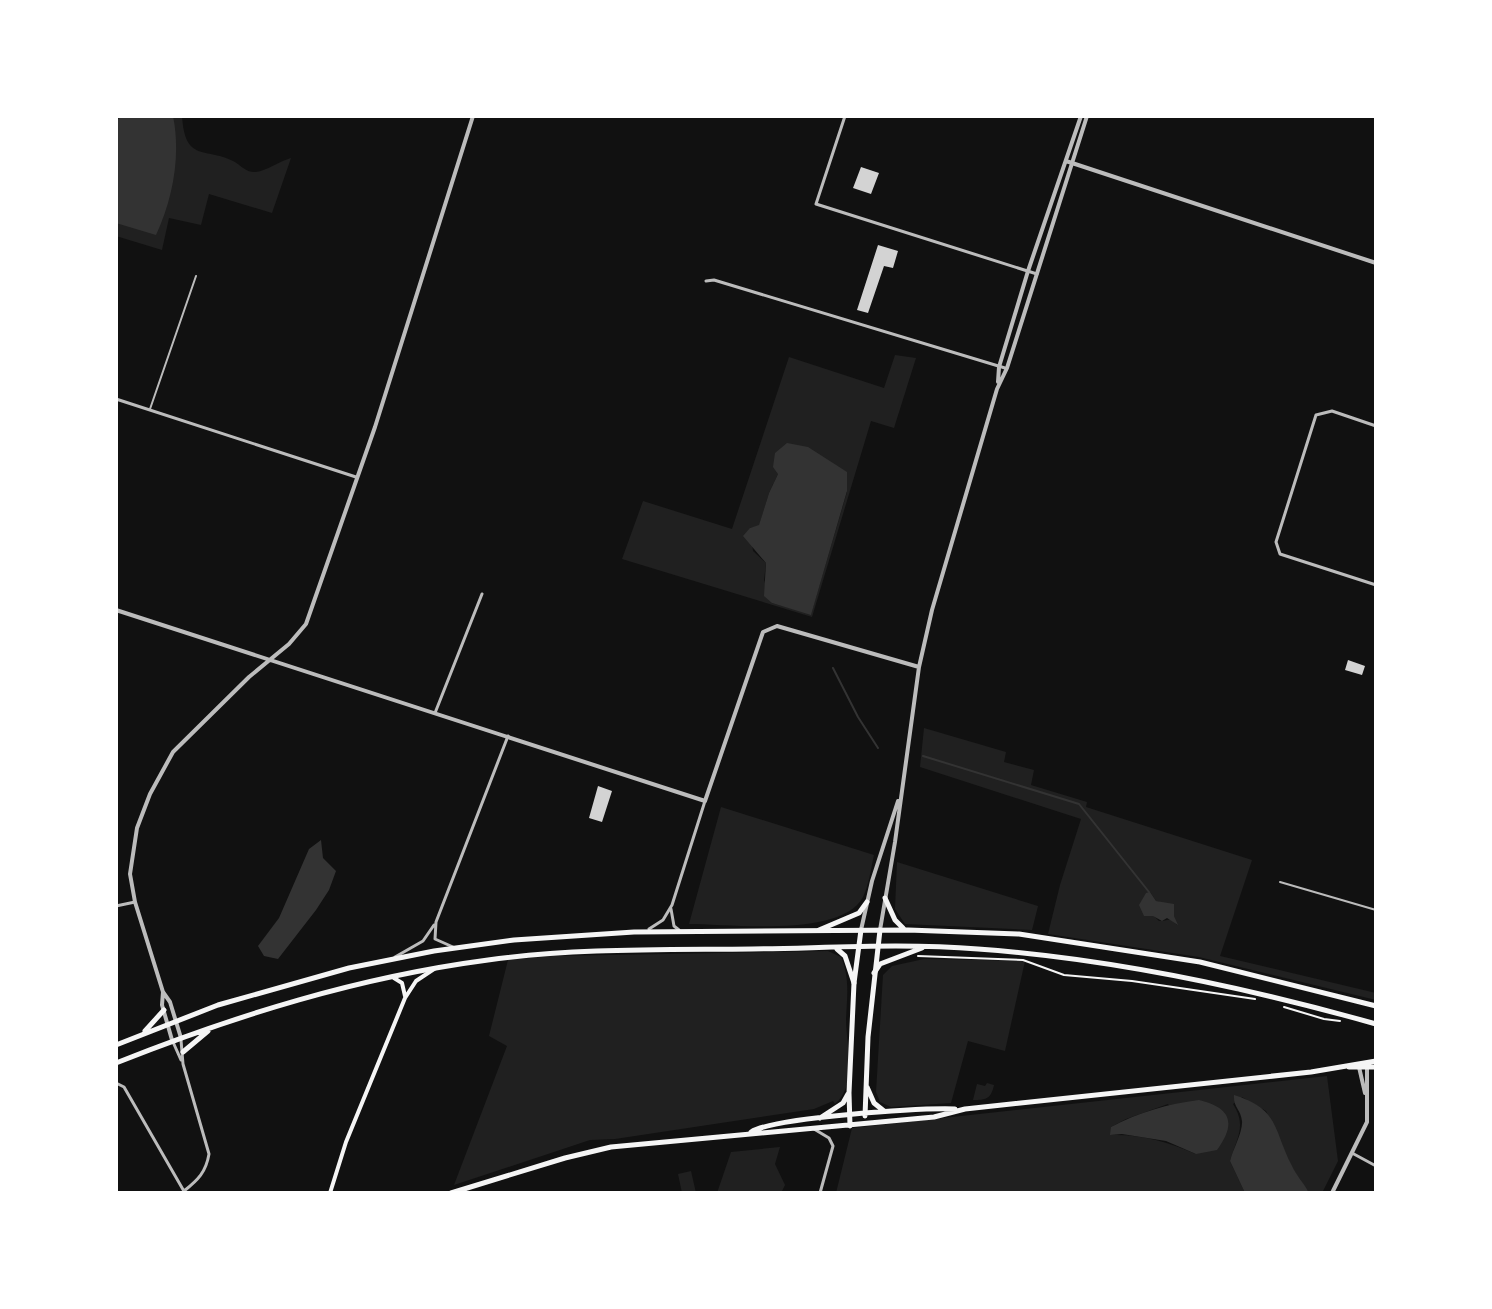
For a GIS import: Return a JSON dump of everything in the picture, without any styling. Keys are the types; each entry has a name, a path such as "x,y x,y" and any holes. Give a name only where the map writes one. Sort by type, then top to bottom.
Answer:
{"main road":[{"path":"885,898 895,920 908,930"},
{"path":"814,931 859,913 867,902"},
{"path":"850,1126 854,983 861,930"},
{"path":"865,1124 874,973 880,930"},
{"path":"116,1045 261,991 393,958 455,947 553,936 634,932 908,930 1019,934 1200,962 1376,1006"},
{"path":"874,973 880,964 926,947"},
{"path":"116,1063 172,1040 302,997 436,968 566,953 926,947 1052,955 1153,970 1293,1001 1376,1024"},
{"path":"833,948 845,956 854,983"},
{"path":"330,1193 346,1142 405,998 416,981 436,968"},
{"path":"389,977 397,978 402,983 405,998"},
{"path":"141,1035 164,1010"},
{"path":"183,1052 215,1025"},
{"path":"451,1193 590,1151 750,1133 767,1126 817,1119 932,1108 965,1109 1376,1064"},
{"path":"866,1083 878,1108 887,1112"},
{"path":"817,1119 843,1103 849,1093"},
{"path":"750,1133 756,1135 934,1117 965,1109"}],"street":[{"path":"116,1083 124,1087 185,1192 202,1176 209,1154 183,1064 172,1040 163,992 135,902 130,874 137,828 150,794 173,752 249,677 289,644 311,616 375,427 473,116"},
{"path":"845,116 816,204 1037,274"},
{"path":"997,389 999,367 1028,271 1081,116"},
{"path":"880,930 919,667 932,610 997,389 1007,368 1087,116"},
{"path":"1066,161 1376,263"},
{"path":"706,281 714,280 1007,368"},
{"path":"116,399 356,477"},
{"path":"1376,426 1332,411 1316,415 1276,542 1280,554 1376,585"},
{"path":"435,713 482,594"},
{"path":"116,610 705,801"},
{"path":"684,933 674,926 672,905 763,632 777,626 919,667"},
{"path":"393,958 423,941 436,922 508,736"},
{"path":"861,930 901,791"},
{"path":"116,906 135,902"},
{"path":"634,932 658,926 672,905"},
{"path":"436,922 435,939 455,947"},
{"path":"163,992 170,1002 181,1038 183,1064"},
{"path":"1332,1193 1367,1122 1363,1065"},
{"path":"814,1129 829,1138 833,1146 820,1193"},
{"path":"1352,1153 1376,1166"}],"lane":[{"path":"149,410 196,276"},
{"path":"1280,882 1376,910"}],"path":[{"path":"911,958 1023,960 1064,975 1132,981 1259,1000"},
{"path":"1282,1006 1341,1021"}],"shaded area":[{"path":"116,116 182,116 187,141 192,147 233,161 249,171 260,171 291,158 272,213 209,194 201,225 169,218 162,250 116,236"},
{"path":"122,116 173,116 176,146 174,177 156,235 116,223 116,121"},
{"path":"895,355 916,358 894,428 871,421 812,617 622,559 643,501 732,529 789,357 884,388","holes":["778,474 847,492 811,614 772,603 764,580 766,563 753,551 750,528 759,526"]},
{"path":"787,443 808,447 847,472 847,491 811,615 772,603 764,596 766,563 743,536 750,528 759,525 778,474 773,467 775,453"},
{"path":"924,728 1006,752 1004,762 1034,770 1031,785 1087,802 1086,807 1252,860 1220,956 1376,993 1376,1000 1199,957 1048,934 1081,819 920,767","holes":["1150,892 1156,901 1170,905 1177,925 1171,920 1159,921 1154,916"]},
{"path":"721,807 874,855 863,897 851,910 833,919 809,924 689,924"},
{"path":"321,840 323,858 336,871 329,890 278,959 264,956 258,946 279,918 309,849"},
{"path":"897,862 1038,906 1032,930 905,924 895,909"},
{"path":"1150,892 1156,901 1174,904 1178,925 1167,918 1162,921 1153,916 1144,916 1139,905 1146,893"},
{"path":"828,951 841,957 847,988 849,1076 842,1096 835,1104 833,1101 814,1109 615,1139 590,1140 454,1185 507,1046 489,1036 508,960 553,956"},
{"path":"924,959 1025,961 1005,1051 968,1041 951,1103 891,1107 880,1102 876,1092 883,975 892,966"},
{"path":"1327,1076 1338,1161 1322,1193 1309,1193 1291,1166 1266,1111 1242,1097 1233,1104 1240,1125 1230,1161 1245,1193 836,1193 852,1128","holes":["1168,1104 1196,1154 1154,1140 1111,1135 1111,1127"]},
{"path":"987,1083 994,1085 989,1096 973,1100 977,1084 985,1086"},
{"path":"1234,1095 1268,1114 1309,1193 1245,1193 1230,1161 1242,1125"},
{"path":"1199,1100 1210,1103 1228,1118 1227,1132 1217,1150 1196,1154 1166,1141 1110,1135 1111,1127 1132,1117 1165,1106"},
{"path":"780,1147 775,1164 785,1185 781,1193 717,1193 731,1152"},
{"path":"691,1171 696,1193 682,1193 678,1174"}],"building":[{"path":"861,167 879,173 871,194 853,188"},
{"path":"878,245 898,251 893,268 884,266 868,313 857,310"},
{"path":"1348,660 1365,666 1362,675 1345,670"},
{"path":"598,786 612,791 602,822 589,818"}],"waterway":[{"path":"833,668 878,748"},
{"path":"923,756 1079,804 1149,892"}]}
